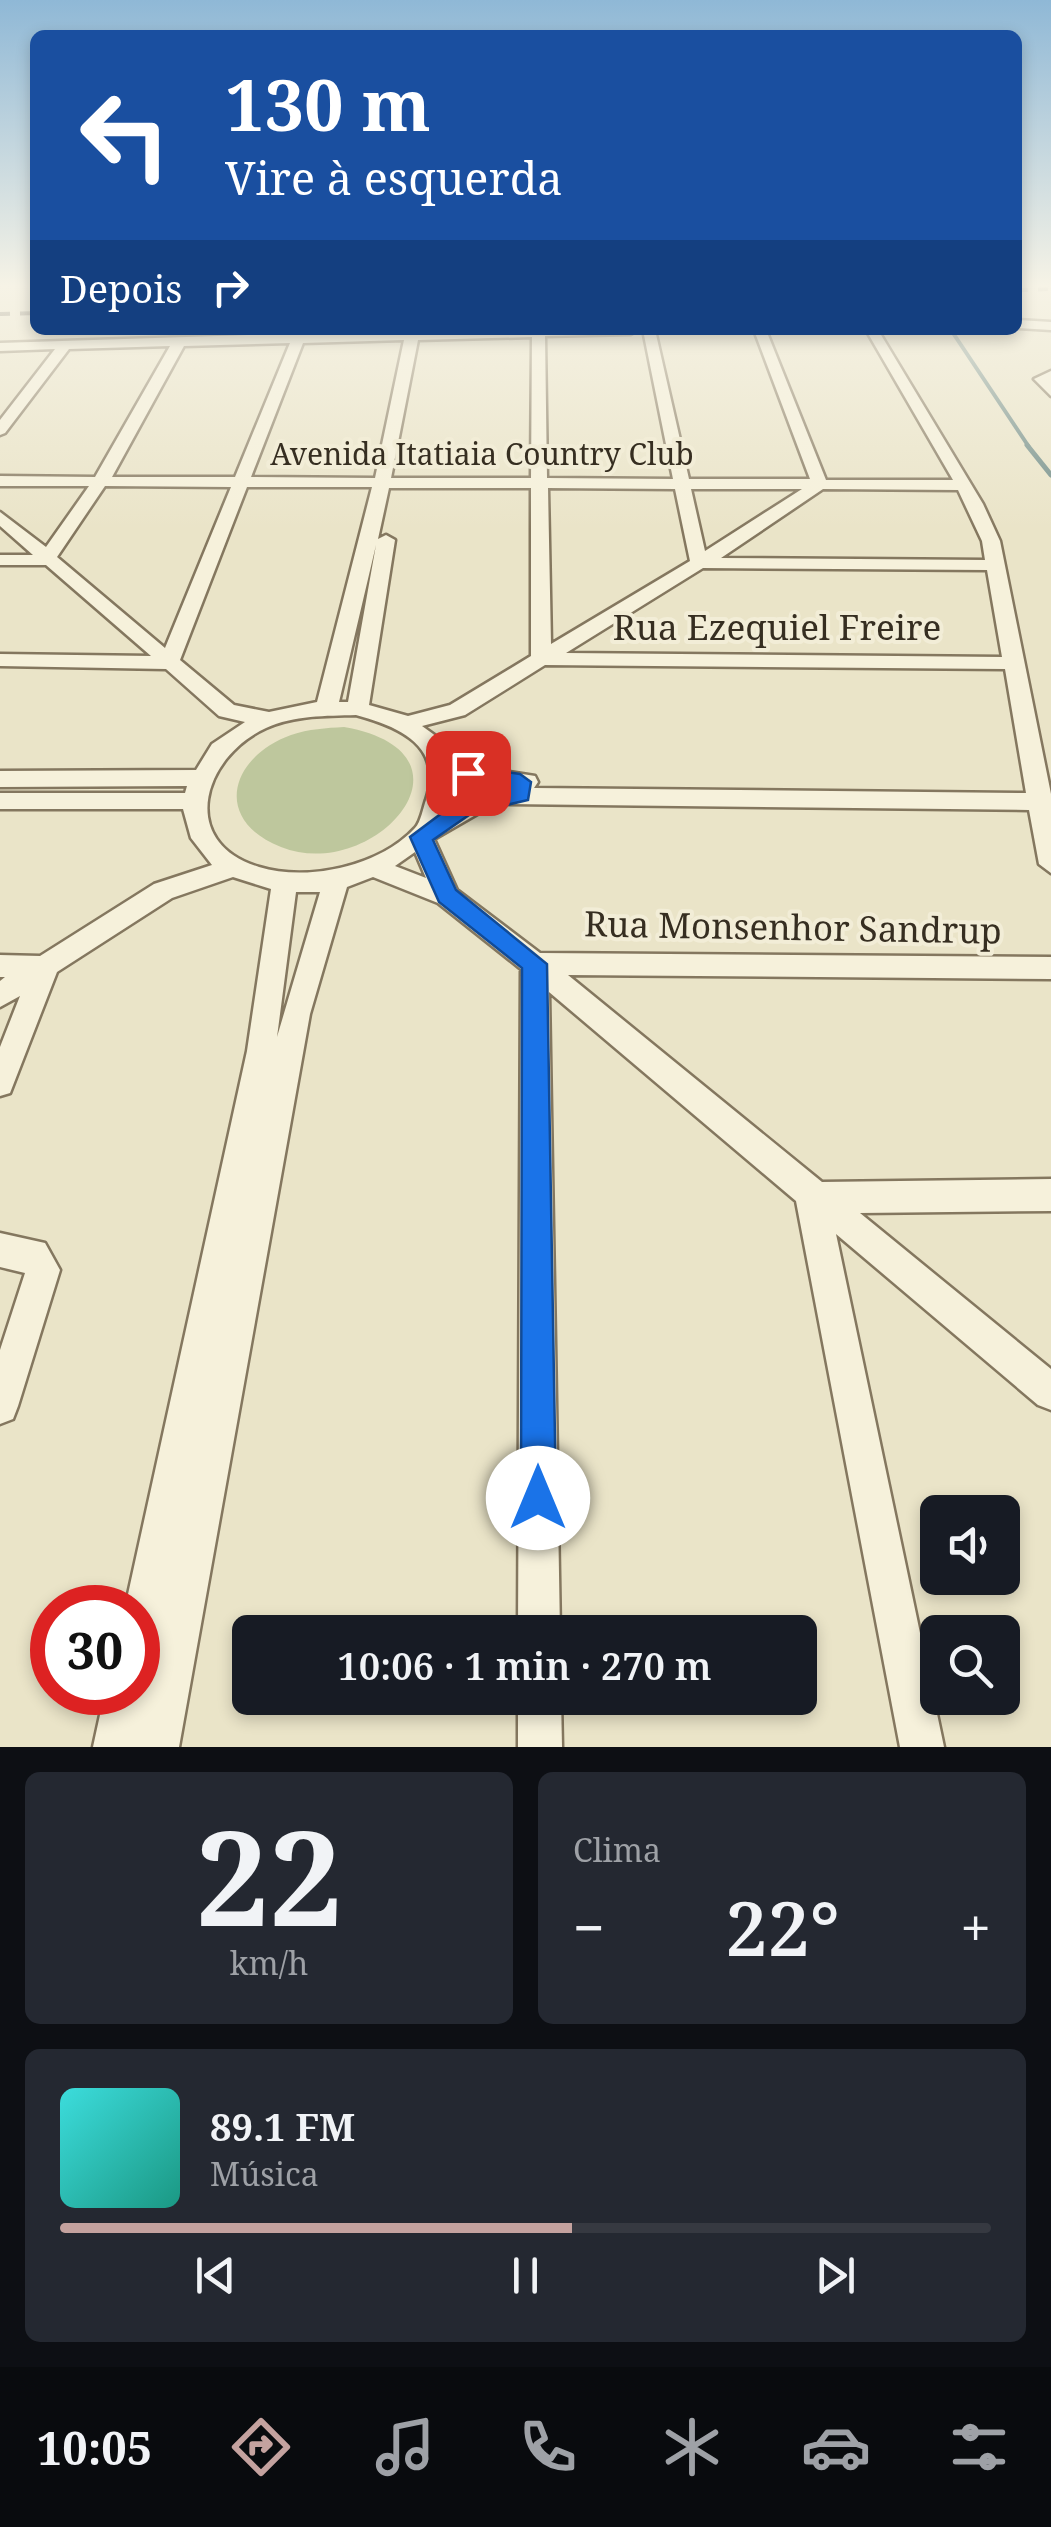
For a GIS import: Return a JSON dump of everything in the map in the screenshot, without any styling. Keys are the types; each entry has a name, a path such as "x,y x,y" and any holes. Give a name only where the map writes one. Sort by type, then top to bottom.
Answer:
{"street":[{"path":"0,430 49,367"},
{"path":"46,560 101,481 166,367"},
{"path":"168,663 287,367"},
{"path":"358,708 389,483 411,367"},
{"path":"538,367 541,659"},
{"path":"657,367 699,563"},
{"path":"407,723 457,710 699,563 820,484 774,367"},
{"path":"894,367 964,485 990,542 1044,796 1051,864"},
{"path":"1051,375 1042,379 1051,392"},
{"name":"Avenida Itatiaia Country Club","path":"0,481 964,485"},
{"path":"326,706 389,483"},
{"path":"0,517 227,711 267,720"},
{"path":"0,560 46,560"},
{"path":"699,563 993,565"},
{"name":"Rua Ezequiel Freire","path":"541,659 1013,662"},
{"path":"0,660 168,663"},
{"path":"521,788 466,806 375,868 336,880 285,882 235,867 206,843 196,823 197,790 227,743 267,720 326,706 358,708 407,723 437,753 480,776 521,788 1044,796"},
{"path":"425,833 441,807 446,786 437,753 457,710"},
{"path":"227,711 227,743"},
{"path":"0,779 100,778 197,790"},
{"path":"91,802 100,778"},
{"path":"0,801 91,802 197,790"},
{"path":"425,833 447,896"},
{"path":"163,891 206,843"},
{"path":"0,995 163,891 235,867"},
{"path":"375,868 447,896 535,964 812,1198 1051,1392"},
{"path":"157,1747 302,988 336,880"},
{"path":"151,1585 261,1051 285,882"},
{"path":"535,964 539,1615"},
{"name":"Rua Monsenhor Sandrup","path":"535,964 1051,968"},
{"path":"0,966 46,967"},
{"path":"0,1082 46,967"},
{"path":"812,1198 1051,1194"},
{"path":"812,1198 922,1747"},
{"path":"0,1250 33,1255 42,1270 0,1406"},
{"path":"115,1747 123,1715"},
{"path":"540,1715 540,1747"}],"green space":[{"path":"344,727 387,741 409,762 413,786 402,811 380,832 351,848 316,854 281,847 259,835 245,821 238,805 237,789 254,758 291,735"}],"waterway":[{"path":"975,367 1029,447"},
{"path":"1027,445 1051,475"}],"route":[{"path":"468,773 520,782 521,794 466,806 441,819 421,837 447,896 535,964 538,1498"}]}
